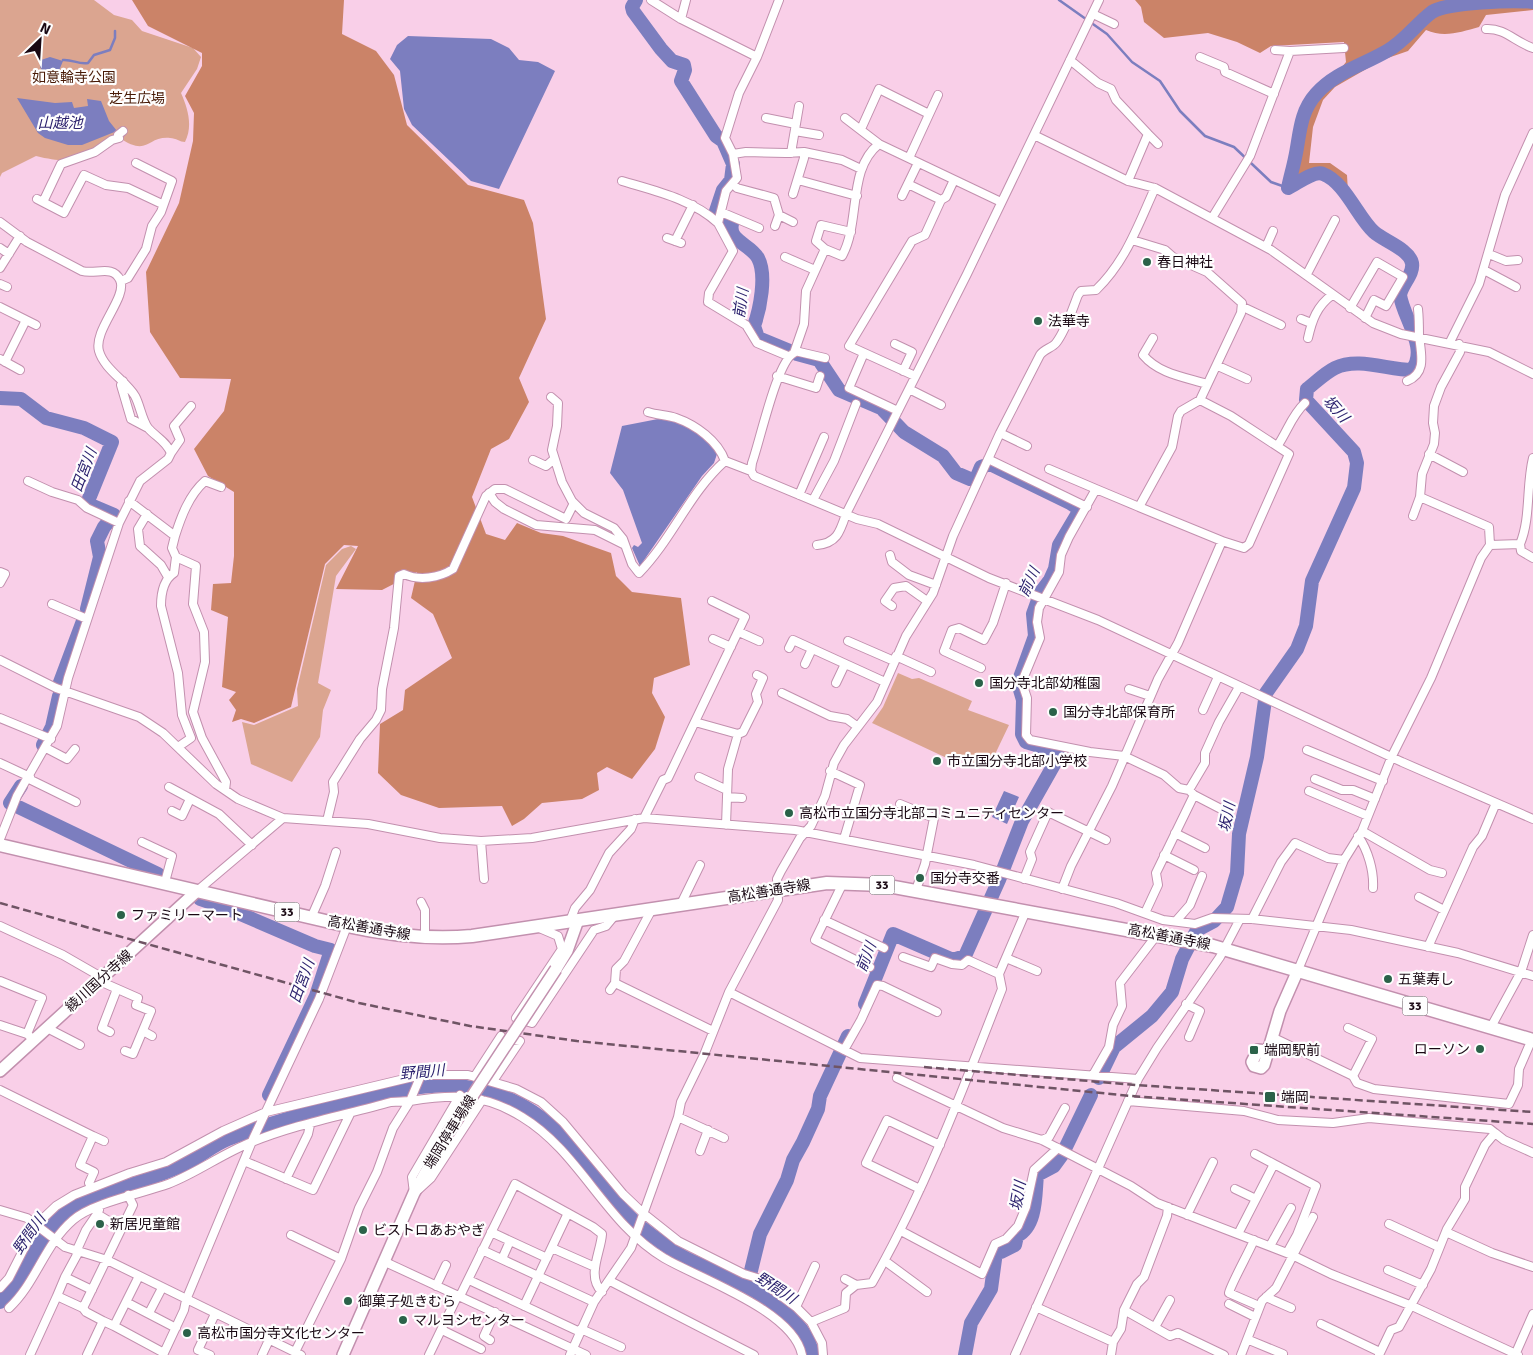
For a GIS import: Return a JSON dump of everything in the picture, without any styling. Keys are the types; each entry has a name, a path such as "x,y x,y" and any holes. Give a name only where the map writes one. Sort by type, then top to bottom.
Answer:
{"main road":[{"name":"高松善通寺線","path":"0,845 347,926 395,935 425,937 472,936 778,889 843,883 883,885 1197,942 1532,1039"},
{"name":"綾川国分寺線","path":"0,1071 30,1037 47,1028 197,891"},
{"name":"端岡停車場線","path":"343,1355 414,1193 448,1133 567,952 574,921"},
{"path":"1268,1051 1280,1010 1298,970"}],"street":[{"path":"652,0 681,19 757,58"},
{"path":"681,19 686,0"},
{"path":"718,223 726,191 737,178 734,154 725,138 739,93 757,58 779,0"},
{"path":"817,545 828,544 837,538 846,514 909,390 1098,0"},
{"path":"1090,18 1114,24"},
{"path":"1486,29 1500,29 1533,48"},
{"path":"1275,50 1344,48"},
{"path":"1212,218 1250,156 1290,50"},
{"path":"1200,57 1224,67 1225,72 1274,94"},
{"path":"1070,60 1098,83 1111,89 1116,100 1158,144"},
{"path":"1236,77 1240,68"},
{"path":"861,129 879,89 929,114"},
{"path":"909,158 938,95"},
{"path":"791,153 799,106"},
{"path":"766,118 819,135"},
{"path":"845,118 879,144 1001,202"},
{"path":"123,131 118,135 119,138 95,152 61,164 40,200 64,213 84,175 106,185 128,188 162,204"},
{"path":"1450,342 1479,284 1505,195 1533,133"},
{"path":"1128,181 1148,134"},
{"path":"1034,135 1128,181 1155,188 1266,247 1307,274 1350,308 1387,329 1489,352 1533,374"},
{"path":"851,232 821,225 816,241 825,248 842,256 851,232 861,169 870,151 879,144"},
{"path":"734,154 746,152 804,152 842,160 861,169"},
{"path":"793,194 804,158 804,152"},
{"path":"121,281 128,278 146,249 152,226 161,212 162,204 172,181 136,163"},
{"path":"902,196 918,163"},
{"path":"622,180 667,194 693,205 706,211 718,223 733,250 709,293 708,302 746,325 756,343 792,354 825,358"},
{"path":"798,180 857,196"},
{"path":"915,376 849,346 912,241 925,235 941,200 946,197 954,180"},
{"path":"733,184 737,188 774,198 779,215 775,226"},
{"path":"908,184 941,200"},
{"path":"572,1351 594,1302 610,1281 636,1235 678,1117 681,1102 729,992 778,900 777,878 819,810 830,771 844,745 877,702 895,658 936,585 945,556 988,459 1040,355 1044,350 1054,345 1059,338 1081,291 1096,290 1124,257 1155,188"},
{"path":"667,238 678,242 693,205"},
{"path":"721,212 759,228"},
{"path":"779,215 793,222"},
{"path":"1307,274 1335,220"},
{"path":"0,222 20,236 82,271 89,273 107,270 116,273 121,281 121,290 98,344 104,360 136,397 148,428"},
{"path":"1266,247 1273,231"},
{"path":"0,268 20,236"},
{"path":"1132,240 1165,250 1173,257 1206,272 1243,307 1280,325"},
{"path":"0,248 9,254"},
{"path":"751,471 777,376 792,354 804,324 806,292 825,248"},
{"path":"1489,254 1506,261 1518,260"},
{"path":"784,256 815,270"},
{"path":"1350,308 1377,262 1402,277 1386,306 1374,300 1365,318"},
{"path":"1484,270 1516,287"},
{"path":"1308,338 1311,323 1321,304 1332,295"},
{"path":"0,307 36,325"},
{"path":"1139,507 1172,447 1178,416 1181,411 1200,400 1218,366 1227,339 1243,307"},
{"path":"1406,380 1415,377 1420,369 1422,358 1415,336 1418,309"},
{"path":"1301,319 1311,323"},
{"path":"20,370 3,361 26,320"},
{"path":"1153,338 1143,355 1150,364 1158,369 1207,384"},
{"path":"895,344 912,352 904,371"},
{"path":"1413,516 1420,497 1422,474 1435,433 1433,423 1434,406 1441,387 1460,352 1459,344"},
{"path":"864,353 849,388 896,414"},
{"path":"1218,366 1247,379"},
{"path":"777,376 816,388 820,376"},
{"path":"123,381 121,385 131,419 148,428 165,442 171,453"},
{"path":"909,390 942,405"},
{"path":"551,397 558,403 557,426 552,450 553,460 562,482 574,503 584,513 614,528 626,546 632,564 639,573 677,524 707,477 726,461"},
{"path":"1049,469 1236,547 1244,548 1249,544 1287,461 1287,451 1200,400"},
{"path":"1278,445 1291,423 1294,413 1305,403"},
{"path":"812,500 834,461 856,404"},
{"path":"0,839 28,777 46,748 47,737 57,726 64,692 87,619 114,520 129,501 140,481 168,459 180,440 174,426 191,406"},
{"path":"648,412 676,418 707,435 722,451 726,461 751,471 754,476 846,514 878,524 974,571 1098,620 1239,687 1262,695 1533,819"},
{"path":"1000,433 1027,446"},
{"path":"799,494 816,459 824,437"},
{"path":"1429,454 1463,472"},
{"path":"1533,458 1527,491 1524,533 1520,544 1521,551 1533,558"},
{"path":"988,459 1087,507"},
{"path":"533,460 546,466 553,460"},
{"path":"28,481 52,492 78,500 87,508 114,520"},
{"path":"178,747 191,738 182,715 178,673 161,606 161,595 168,577 174,573 176,558 172,548 180,519 197,488 205,481 221,487"},
{"path":"327,821 334,792 333,782 360,739 376,720 380,710 382,689 394,628 398,576 404,574 413,578 443,576 453,568 486,496 494,489 505,489 566,519 574,503"},
{"path":"1096,489 1069,537 1061,555 1059,572 1039,608 1037,622 1040,638 1023,679 1027,698 1026,735 1030,740 1090,752 1124,756 1164,775 1179,788 1192,792 1221,809"},
{"path":"489,493 495,502 504,509 536,525 595,530 626,546"},
{"path":"1298,970 1344,860 1360,834 1392,756 1428,686 1481,558 1490,545 1488,527 1486,525 1420,497"},
{"path":"129,501 175,536"},
{"path":"147,514 138,529 140,546 161,565 168,577"},
{"path":"1062,889 1071,866 1090,832 1150,696 1172,654 1222,541"},
{"path":"1490,545 1520,544"},
{"path":"890,555 892,562 908,575 936,585"},
{"path":"176,558 196,566 193,604 204,632 205,662 193,712 202,738 226,782 225,790"},
{"path":"0,572 5,574 0,584"},
{"path":"981,668 944,651 952,630 959,628 984,640 993,623 1006,583"},
{"path":"892,606 885,602 894,588 906,586 927,601"},
{"path":"644,818 663,780 668,778 695,722 698,720 745,618 712,602"},
{"path":"52,604 87,619"},
{"path":"739,632 759,641"},
{"path":"713,638 732,647"},
{"path":"789,648 793,640 885,682"},
{"path":"848,641 931,672"},
{"path":"805,664 812,649"},
{"path":"0,660 64,692 139,717 178,747 216,784 238,799 283,818 368,824 440,838 481,841 532,838 644,818 769,826 926,854 1062,889 1163,920 1195,924 1216,919 1252,919 1351,930 1458,954 1533,976"},
{"path":"836,683 845,664"},
{"path":"1203,710 1218,677"},
{"path":"695,722 738,734 743,732 758,702 756,694 763,678"},
{"path":"1145,913 1158,885 1156,873 1205,763 1205,753 1219,722 1239,687"},
{"path":"1129,689 1150,696"},
{"path":"782,693 830,716 847,719 858,727"},
{"path":"0,718 47,737"},
{"path":"726,824 728,769 738,734"},
{"path":"46,748 67,759 75,749"},
{"path":"1307,750 1383,781"},
{"path":"0,763 76,802"},
{"path":"830,771 860,785 844,839"},
{"path":"699,777 727,793 742,798"},
{"path":"1315,779 1342,790 1354,790 1375,799"},
{"path":"170,787 190,799 221,810 252,845"},
{"path":"1309,791 1368,816"},
{"path":"172,810 182,816 190,799"},
{"path":"1428,947 1473,847 1482,836 1494,812 1496,803"},
{"path":"900,804 934,818 916,890"},
{"path":"1024,879 1032,860 1030,852 1048,812 1106,840"},
{"path":"197,891 283,818"},
{"path":"574,921 575,908 590,890 609,853 631,829 635,819"},
{"path":"1175,833 1205,848"},
{"path":"1360,834 1430,870 1442,873"},
{"path":"1360,834 1374,879 1373,888"},
{"path":"481,841 484,879"},
{"path":"142,842 172,856 165,882"},
{"path":"1252,919 1281,862 1295,843 1328,858 1344,860"},
{"path":"311,918 325,886 336,852"},
{"path":"1164,855 1194,870"},
{"path":"681,904 700,865"},
{"path":"1176,921 1190,905 1202,876"},
{"path":"843,883 815,940 870,967"},
{"path":"1419,897 1444,910"},
{"path":"421,902 425,910 425,937"},
{"path":"652,909 624,961 616,969 612,986 713,1031"},
{"path":"845,1279 856,1285 872,1284 902,1231 956,1107 1002,989 999,974 1026,911"},
{"path":"536,927 558,936 562,948 516,1018 532,1023 594,930 606,926 615,915"},
{"path":"1015,1355 1138,1079 1224,949 1240,919"},
{"path":"824,920 884,948"},
{"path":"0,926 63,955 101,979 138,998 136,1004 151,1012 133,1054 125,1051"},
{"path":"56,1296 83,1308 86,1312 164,1354 253,1140 319,999 347,926"},
{"path":"1093,1075 1109,1047 1113,1025 1122,1006 1120,982 1153,940 1154,934"},
{"path":"1491,1027 1521,972 1533,935"},
{"path":"903,956 931,967 935,958 962,965 968,960 999,974"},
{"path":"1006,958 1037,971"},
{"path":"0,981 42,998 30,1037 0,1025"},
{"path":"844,1050 862,1020 877,986 883,986 937,1012"},
{"path":"110,1032 102,1028 117,988"},
{"path":"729,992 860,1058 1138,1079"},
{"path":"1186,1004 1200,1011 1189,1037"},
{"path":"47,1028 80,1045"},
{"path":"1348,1028 1372,1039 1353,1076"},
{"path":"133,1030 152,1036"},
{"path":"475,1076 500,1037 520,1041 493,1081"},
{"path":"1272,1037 1353,1076 1357,1083 1374,1089 1509,1104 1518,1085 1519,1070 1532,1039"},
{"path":"0,1210 27,1218 54,1240 77,1252 107,1260 298,1354 342,1259 359,1208 377,1172 393,1128 421,1075"},
{"path":"0,1288 9,1278 37,1226 56,1206 92,1187 166,1162 223,1131 266,1113 421,1075 475,1076 516,1089 541,1102 556,1115 643,1215 678,1241 744,1274 756,1278 796,1306 811,1322 822,1342 824,1355"},
{"path":"896,1078 1003,1128 1042,1140 1168,1207 1290,1254 1331,1274 1412,1306 1516,1354 1533,1314"},
{"path":"0,1091 104,1141"},
{"path":"414,1193 412,1177 460,1095"},
{"path":"9,1308 22,1296 54,1240 74,1218 128,1195 185,1177 253,1140 390,1102 460,1095 482,1100 522,1117 548,1137 581,1173 608,1210 636,1235 662,1257 774,1316 790,1330 800,1347 802,1355"},
{"path":"414,1193 431,1178 482,1100"},
{"path":"1128,1101 1244,1111 1278,1120 1332,1123 1369,1118 1490,1129 1504,1140 1533,1153"},
{"path":"1042,1140 1049,1137 1065,1108"},
{"path":"244,1161 313,1190 350,1114"},
{"path":"678,1117 724,1138"},
{"path":"920,1189 866,1163 887,1120 940,1145"},
{"path":"286,1179 308,1134 310,1124"},
{"path":"700,1151 708,1130"},
{"path":"1321,1324 1380,1353 1391,1330 1399,1327 1423,1285 1446,1232 1465,1199 1466,1187 1485,1145 1494,1133"},
{"path":"92,1187 89,1183 94,1172 80,1165 93,1136"},
{"path":"902,1231 982,1274 995,1244 1006,1239 1018,1226 1026,1207 1034,1170 1061,1150"},
{"path":"1241,1355 1249,1340 1248,1334 1260,1306 1276,1288 1316,1186 1255,1154"},
{"path":"1187,1215 1213,1162"},
{"path":"1238,1234 1274,1164"},
{"path":"429,1355 458,1296 469,1280 515,1184 602,1234 595,1267 596,1286 602,1292"},
{"path":"1235,1190 1256,1199"},
{"path":"83,1308 133,1205 128,1195"},
{"path":"30,1355 86,1230 102,1206"},
{"path":"1111,1355 1113,1342 1121,1329 1124,1310 1136,1284 1144,1276 1167,1216 1168,1207"},
{"path":"1270,1246 1291,1208"},
{"path":"524,1306 568,1213"},
{"path":"97,1214 122,1229"},
{"path":"1290,1254 1313,1217"},
{"path":"1389,1224 1439,1247"},
{"path":"491,1232 547,1258"},
{"path":"1446,1232 1492,1253 1533,1266"},
{"path":"291,1235 342,1259"},
{"path":"1254,1240 1237,1278 1230,1287 1229,1293 1260,1306"},
{"path":"502,1259 510,1241"},
{"path":"552,1248 595,1267"},
{"path":"482,1250 594,1302"},
{"path":"885,1260 928,1292"},
{"path":"383,1261 495,1312 572,1351 586,1355"},
{"path":"436,1286 446,1265"},
{"path":"796,1306 815,1266"},
{"path":"1388,1270 1423,1285"},
{"path":"114,1326 139,1276"},
{"path":"65,1277 92,1290"},
{"path":"469,1280 524,1306 621,1347"},
{"path":"610,1281 754,1355"},
{"path":"811,1322 845,1308 846,1293 856,1285"},
{"path":"149,1313 162,1288"},
{"path":"1266,1297 1291,1308"},
{"path":"1155,1327 1170,1300"},
{"path":"126,1302 176,1328"},
{"path":"1229,1304 1255,1317"},
{"path":"1036,1307 1113,1342"},
{"path":"1124,1310 1170,1336 1178,1333 1224,1355"},
{"path":"490,1340 484,1336 495,1312"},
{"path":"210,1355 198,1350 215,1314"},
{"path":"87,1355 103,1321"},
{"path":"442,1330 481,1350"},
{"path":"262,1355 269,1340"},
{"path":"1249,1340 1283,1354"}],"green space":[{"name":"如意輪寺公園","path":"0,0 94,0 114,15 132,20 142,31 193,48 201,57 197,69 181,93 189,118 189,130 185,142 172,138 162,138 147,145 136,146 118,137 89,155 80,158 61,160 36,156 2,173 0,177"},
{"path":"351,546 356,549 336,576 318,683 331,690 323,710 320,737 292,782 251,764 242,722 254,725 298,706 297,689 326,565 342,549"},
{"path":"898,673 912,679 919,678 972,701 968,710 1009,725 988,769 959,756 951,760 872,723 883,707"}],"shaded area":[{"path":"132,0 344,0 342,34 376,51 394,75 407,125 468,185 524,200 533,223 546,319 519,378 529,402 509,439 491,449 472,497 486,534 505,540 517,523 541,533 563,536 611,553 616,576 632,592 681,598 690,665 654,678 652,693 665,717 655,749 632,779 607,767 597,773 599,790 582,799 542,803 524,819 512,826 502,806 439,808 401,795 378,773 380,724 403,710 405,690 452,658 433,614 411,598 417,572 382,590 336,589 358,546 344,545 325,564 291,707 254,723 241,719 232,722 236,710 229,700 236,692 222,687 228,617 211,610 213,584 231,583 234,556 234,492 208,476 194,449 224,411 231,379 180,378 150,332 146,272 179,203 193,141 194,113 185,96 202,66 202,53 148,26"},
{"path":"1135,0 1446,0 1445,13 1462,10 1468,0 1533,0 1533,10 1486,15 1479,27 1459,32 1439,34 1426,30 1408,51 1382,60 1335,87 1323,100 1313,127 1309,163 1330,163 1347,175 1348,192 1320,170 1293,182 1303,131 1312,106 1346,62 1344,42 1271,46 1260,53 1237,42 1208,33 1164,38 1144,22 1141,7"}],"water":[{"path":"408,36 491,39 509,48 519,60 538,62 555,71 499,189 471,181 412,125 404,109 400,71 390,59 397,45"},
{"path":"50,57 63,61 58,73 54,75 43,72 40,67 41,60"},
{"name":"山越池","path":"17,98 55,103 72,102 74,108 88,106 87,99 101,101 109,121 117,131 82,145 68,145 45,138 38,133"},
{"path":"658,419 675,420 703,436 718,451 714,463 702,476 640,566 632,548 634,545 638,547 642,543 623,490 610,473 622,426"},
{"path":"1004,791 1019,797 1007,824 992,817"}],"waterway":[{"name":"前川","path":"636,0 632,7 633,11 661,49 672,61 684,65 685,70 681,81 716,136 723,141 733,164 731,180 723,190 716,211 732,224 733,235 754,253 761,265 762,292 754,326 758,338 797,354 819,360 839,390 881,408 904,432 943,456 956,473 970,479 976,479 981,467 990,464 1070,503 1076,507 1078,513 1059,545 1055,569 1041,592 1033,614 1035,636 1018,683 1023,700 1022,734 1026,742 1056,751 1058,755 1056,761 1022,821 999,880 965,956 953,960 893,934 865,1004"},
{"path":"1059,0 1107,34 1132,62 1160,81 1180,111 1205,136 1234,147 1271,182 1288,188"},
{"name":"坂川","path":"1099,1078 1114,1047 1152,1016 1172,992 1182,959 1197,930 1214,921 1227,907 1237,873 1239,834 1257,757 1266,693 1297,649 1306,626 1312,581 1354,488 1357,463 1354,452 1306,400 1307,389 1328,372 1344,365 1363,364 1412,370 1418,352 1414,333 1400,295 1410,275 1412,267 1410,258 1401,249 1378,235 1368,226 1345,192 1331,178 1319,173 1305,178 1288,188 1306,109 1316,94 1331,80 1393,47 1432,12 1466,4 1511,1 1533,2"},
{"path":"63,60 88,63 94,55 110,50 115,38 115,31"},
{"name":"田宮川","path":"0,398 21,399 46,418 84,428 112,442 88,501 88,504 114,515 104,527 97,541 100,557 87,609"},
{"name":"田宮川","path":"59,685 83,621"},
{"name":"田宮川","path":"43,745 52,727 59,696"},
{"name":"田宮川","path":"21,786 10,803 158,874"},
{"name":"田宮川","path":"200,899 229,909 315,946 331,950 316,996 269,1095"},
{"name":"前川","path":"747,1287 760,1234 787,1180 793,1160 818,1109 820,1096 848,1036"},
{"name":"野間川","path":"0,1302 21,1277 53,1225 82,1202 174,1169 223,1141 278,1122 382,1094 433,1086 458,1086 483,1090 508,1098 533,1112 558,1132 580,1156 620,1207 634,1221 680,1255 740,1283 773,1303 800,1327 808,1340 812,1355"},
{"name":"坂川","path":"965,1355 971,1323 991,1289 996,1252 1001,1252 1015,1245 1017,1236 1028,1225 1034,1209 1037,1175 1054,1166 1062,1155 1091,1095"}],"railway":[{"path":"0,903 359,1003 470,1026 577,1041 1131,1096 1533,1124"},
{"path":"924,1067 1136,1085 1533,1112"}],"place":[{"name":"春日神社","path":"1147,262"},
{"name":"法華寺","path":"1038,321"},
{"name":"国分寺北部幼稚園","path":"979,683"},
{"name":"国分寺北部保育所","path":"1053,712"},
{"name":"市立国分寺北部小学校","path":"937,761"},
{"name":"高松市立国分寺北部コミュニティセンター","path":"789,813"},
{"name":"国分寺交番","path":"920,878"},
{"name":"ファミリーマート","path":"121,915"},
{"name":"五葉寿し","path":"1388,979"},
{"name":"ローソン","path":"1480,1049"},
{"name":"端岡駅前","path":"1254,1050"},
{"name":"端岡","path":"1270,1097"},
{"name":"新居児童館","path":"100,1224"},
{"name":"ビストロあおやぎ","path":"363,1230"},
{"name":"御菓子処きむら","path":"348,1301"},
{"name":"マルヨシセンター","path":"403,1320"},
{"name":"高松市国分寺文化センター","path":"187,1333"}],"park label":[{"name":"芝生広場","path":"137,98"}]}
